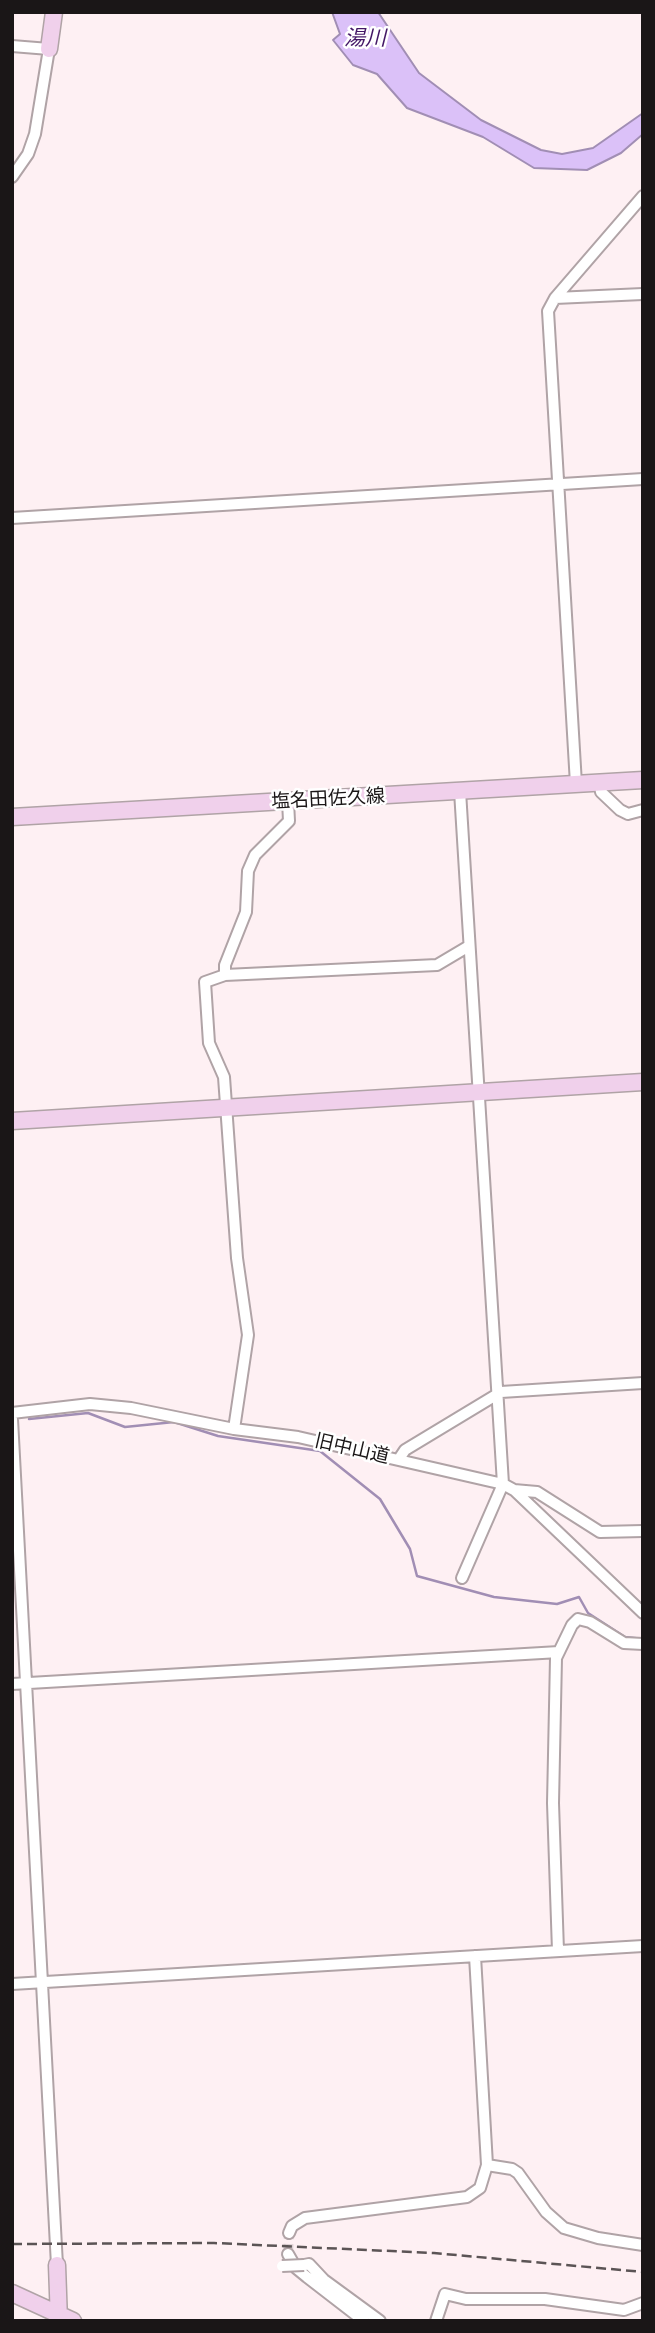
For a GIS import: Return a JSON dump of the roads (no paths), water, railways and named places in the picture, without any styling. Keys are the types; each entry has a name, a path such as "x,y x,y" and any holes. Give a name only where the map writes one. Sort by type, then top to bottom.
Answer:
{"street":[{"path":"13,175 36,134 54,12"},
{"path":"12,46 49,49"},
{"path":"576,784 548,317 555,298 643,196"},
{"path":"555,298 643,294"},
{"path":"12,518 643,479"},
{"name":"塩名田佐久線","path":"12,817 643,780"},
{"path":"599,782 601,792 620,810 628,814 643,810"},
{"path":"460,791 495,1394 503,1484 461,1578"},
{"path":"225,975 225,965 246,912 248,871 255,855 289,821 288,801"},
{"path":"234,1429 248,1335 224,1108 224,1077 209,1043 205,987 208,979 225,975 437,965 469,946"},
{"path":"12,1121 643,1082"},
{"path":"399,1459 405,1450 495,1394 643,1383"},
{"name":"旧中山道","path":"12,1413 104,1405 181,1416 234,1429 298,1437 503,1484 514,1490 643,1613"},
{"path":"12,1419 57,2265 64,2318"},
{"path":"514,1490 537,1492 600,1532 643,1531"},
{"path":"558,1951 553,1803 554,1665 572,1625 578,1619 590,1622 624,1643 643,1644"},
{"path":"12,1684 559,1652"},
{"path":"12,1984 643,1946"},
{"path":"289,2233 298,2221 317,2216 467,2197 480,2188 487,2165 475,1956"},
{"path":"487,2165 512,2169 518,2173 546,2212 564,2228 598,2238 643,2245"},
{"path":"288,2254 296,2268 364,2321"},
{"path":"280,2266 309,2264 324,2280 380,2321"},
{"path":"12,2293 64,2318"},
{"path":"436,2321 445,2294 466,2299 545,2299 624,2309 643,2303"}],"water":[{"name":"湯川","path":"332,12 378,12 419,73 481,120 541,150 562,154 593,148 643,113 643,134 621,153 587,170 534,168 483,137 407,108 377,74 353,65 333,40 340,34"}],"waterway":[{"path":"29,1419 88,1413 125,1427 174,1422 218,1436 320,1451 380,1499 410,1549 417,1576 494,1597 557,1604 579,1597 588,1613 625,1637 643,1639"}],"tunnel":[{"path":"288,2254 289,2233"}],"railway":[{"path":"12,2244 214,2243 434,2253 643,2272"}]}
